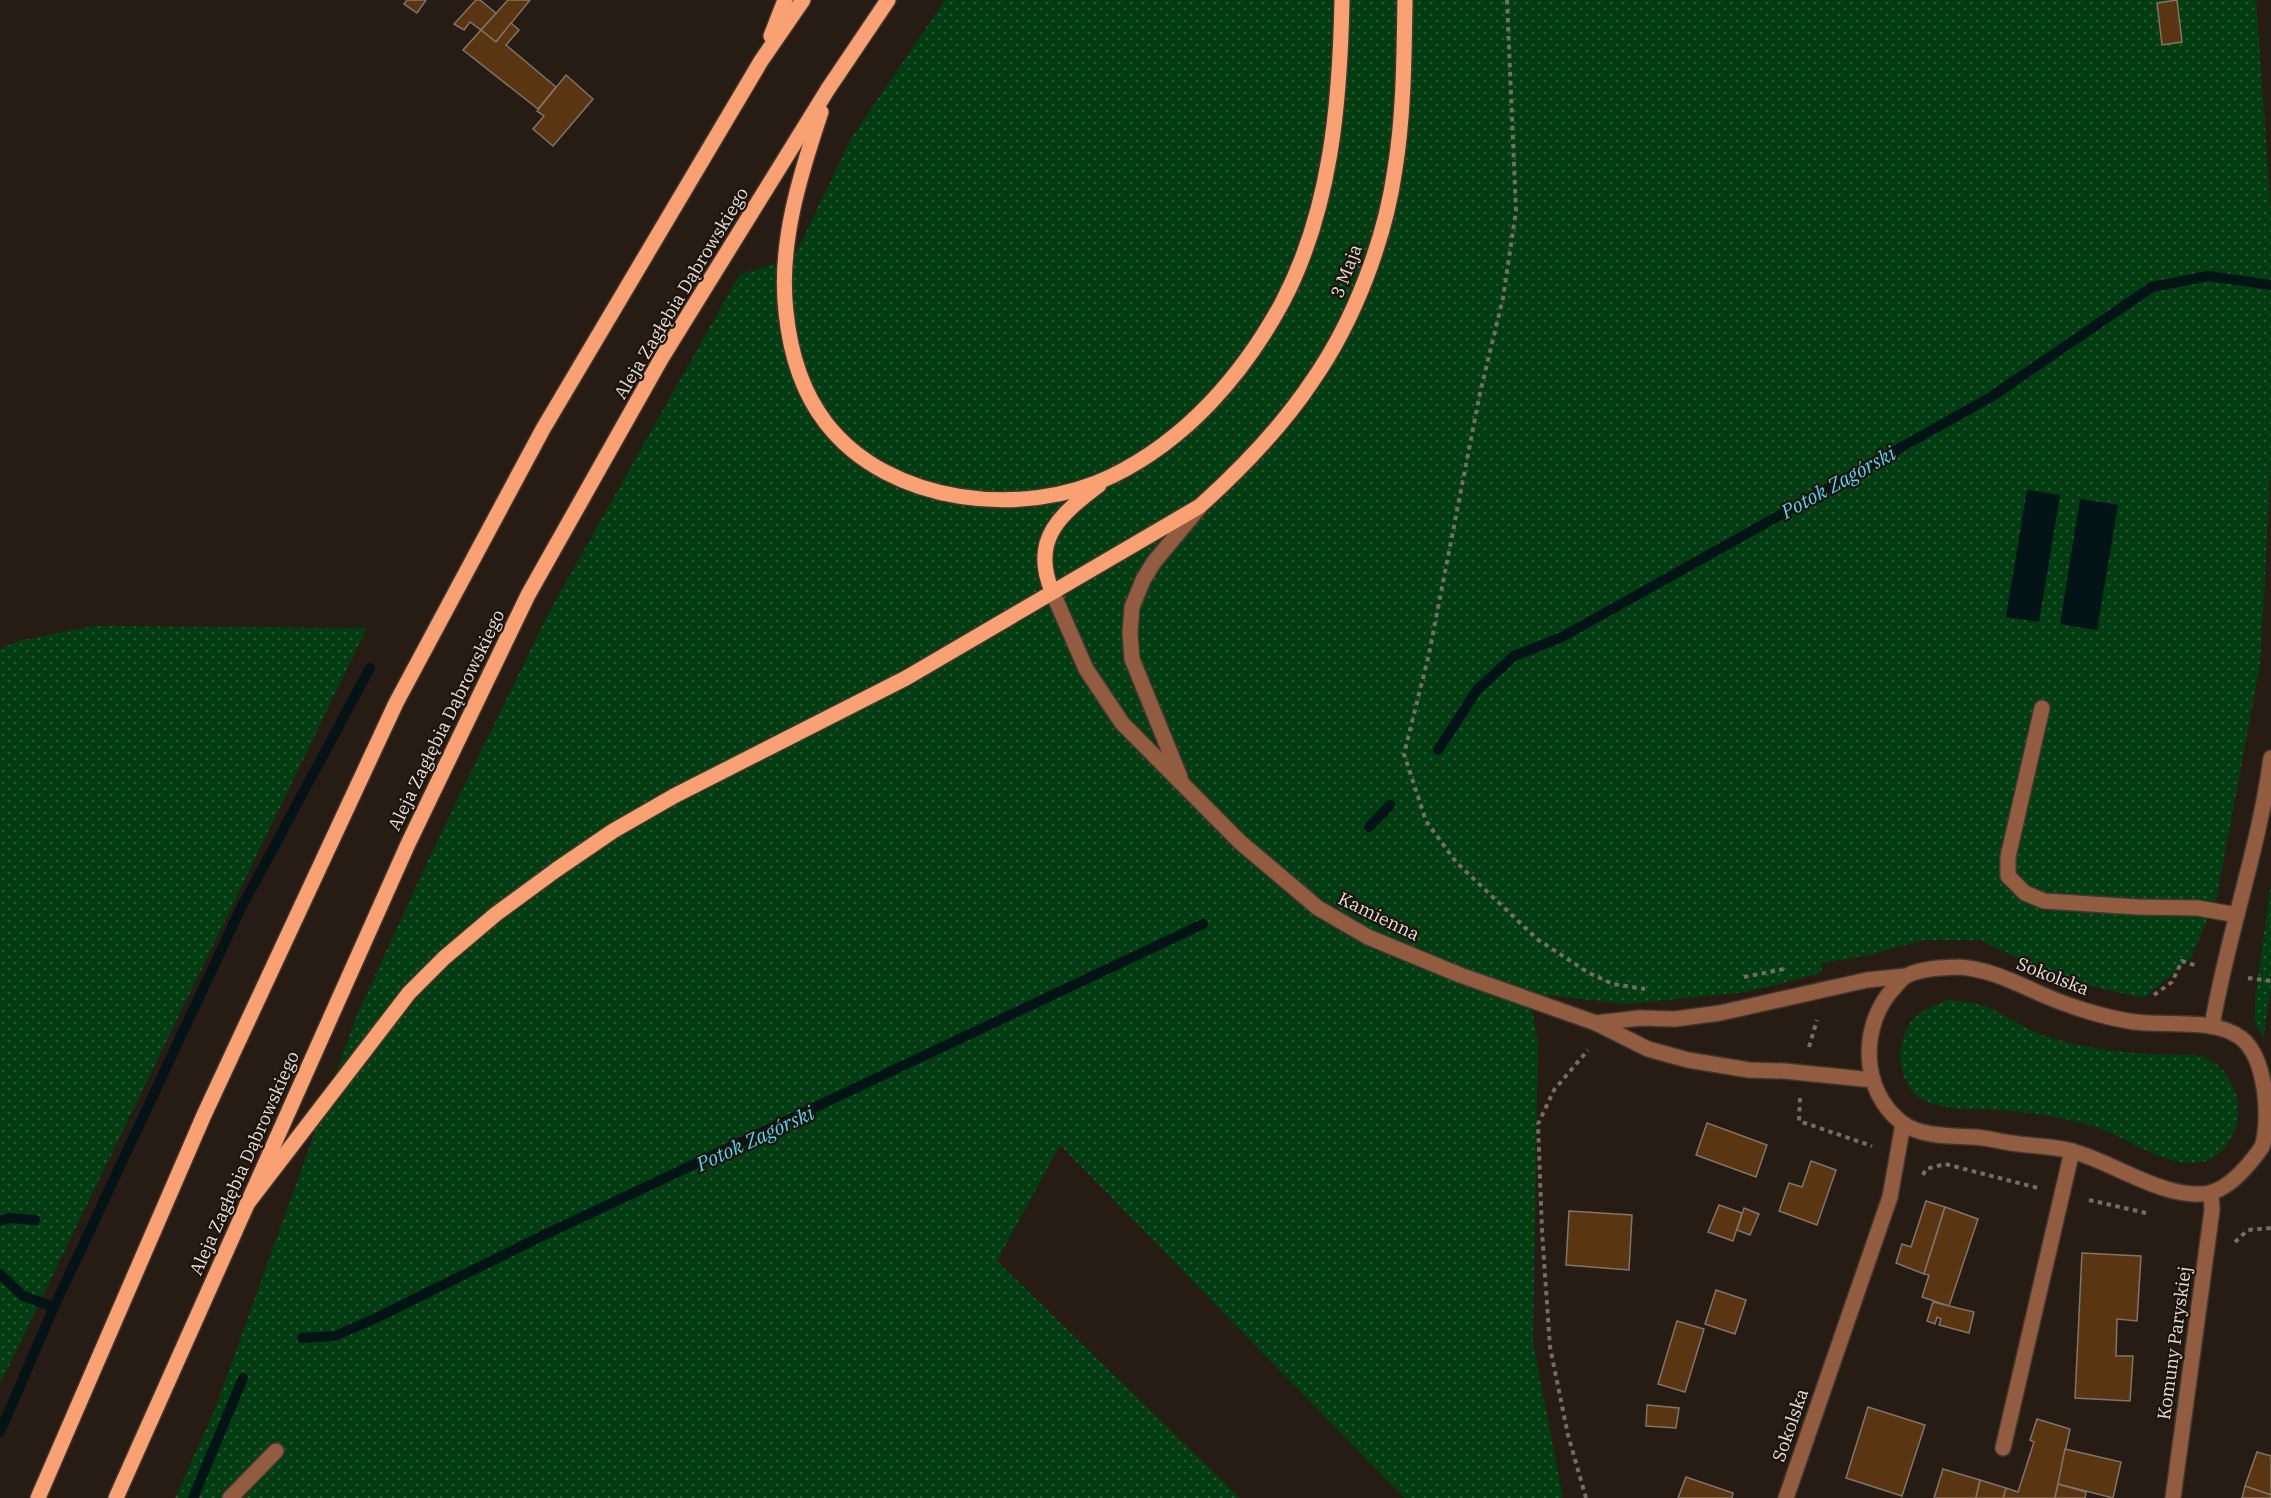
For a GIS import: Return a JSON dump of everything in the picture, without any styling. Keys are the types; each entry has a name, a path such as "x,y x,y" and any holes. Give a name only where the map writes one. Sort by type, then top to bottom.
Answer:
{"main road":[{"path":"761,61 785,0"},
{"path":"38,1498 204,1115 396,703 543,429 761,61 803,0"},
{"name":"Aleja Zagłębia Dąbrowskiego","path":"116,1498 408,844 528,595 661,359 828,89 888,0"},
{"path":"1052,591 1045,572 1049,536 1063,513 1108,478 1164,446 1201,412 1226,385 1254,348 1282,303 1314,226 1323,187 1337,100 1342,0"},
{"name":"3 Maja","path":"247,1204 409,993 444,958 496,914 584,851 674,796 906,678 1200,506 1254,453 1293,408 1314,379 1346,322 1370,267 1387,213 1395,168 1402,103 1405,0"},
{"path":"828,89 809,148 789,233 784,289 789,332 800,375 812,401 826,422 840,439 860,456 905,482 968,498 999,501 1054,496 1108,478"}],"street":[{"name":"Kamienna","path":"1182,783 1132,659 1130,633 1132,607 1143,580 1154,562 1200,506"},
{"name":"Kamienna","path":"1052,591 1086,669 1122,723 1240,842 1318,908 1368,937 1460,975 1596,1023 1648,1049 1688,1060 1749,1070 1784,1071 1873,1080"},
{"path":"2043,708 2007,857 2008,876 2025,893 2044,901 2198,908 2236,915"},
{"path":"2211,1026 2236,915 2255,845 2271,758"},
{"name":"Sokolska","path":"1906,976 1933,968 1978,968 2078,1007 2134,1022 2211,1026 2228,1030 2242,1039 2262,1068 2269,1090 2271,1120 2268,1145 2240,1176 2211,1192"},
{"name":"Kamienna","path":"1596,1023 1640,1018 1676,1019 1720,1013 1867,980 1906,976"},
{"path":"1906,976 1887,996 1876,1013 1870,1032 1869,1060 1873,1080 1888,1110 1903,1124 1950,1138 1977,1137 2072,1151 2152,1184 2195,1193 2211,1192"},
{"name":"Sokolska","path":"1786,1498 1890,1197 1903,1124"},
{"path":"2004,1449 2072,1151"},
{"name":"Komuny Paryskiej","path":"2173,1498 2212,1210 2211,1192"},
{"path":"230,1498 276,1450"}],"path":[{"path":"1507,0 1516,211 1503,298 1478,405 1429,654 1404,754 1426,821 1456,862 1529,932 1589,973 1613,984 1652,990"},
{"path":"1734,980 1772,969 1791,968"},
{"path":"1586,1498 1568,1435 1550,1347 1538,1124 1554,1090 1588,1050 1596,1023"}],"green space":[{"path":"945,0 2256,0 2271,210 2271,466 2260,665 2217,896 2191,958 2144,998 2060,979 1980,940 1923,940 1869,955 1822,963 1821,973 1746,992 1626,1004 1529,993 1538,1041 1533,1342 1563,1498 1404,1498 1060,1145 997,1261 1240,1498 175,1498 215,1409 357,1015 431,854 548,614 739,275 794,257 852,137"},
{"path":"93,626 367,628 0,1384 0,649 18,641"},
{"path":"2271,882 2271,989 2263,1039 2255,1021 2255,1000"},
{"path":"1948,1000 1984,1006 2033,1031 2074,1044 2126,1052 2196,1055 2210,1060 2218,1065 2230,1080 2237,1098 2238,1117 2234,1133 2219,1154 2212,1158 2204,1162 2183,1162 2170,1160 2095,1127 2071,1120 2021,1112 1951,1108 1925,1101 1913,1092 1902,1071 1900,1055 1903,1037 1916,1016"}],"shaded area":[{"path":"2027,490 2060,495 2039,622 2006,617"},
{"path":"2080,499 2118,505 2097,630 2060,624"}],"building":[{"path":"407,0 426,0 417,13 404,4"},
{"path":"476,0 480,0 497,14 481,30 470,22 464,30 454,24"},
{"path":"508,0 530,0 496,42 481,30"},
{"path":"2177,0 2182,42 2162,45 2157,3"},
{"path":"511,23 519,30 506,45 556,87 538,109 463,50 481,30 496,42"},
{"path":"566,75 593,99 553,146 533,129 544,116 537,111"},
{"path":"1707,1123 1767,1145 1756,1177 1696,1155"},
{"path":"1811,1161 1836,1170 1817,1225 1779,1211 1789,1183 1802,1187"},
{"path":"1926,1201 1945,1207 1924,1274 1896,1263 1902,1244 1911,1247"},
{"path":"1719,1205 1742,1213 1733,1241 1708,1232"},
{"path":"1945,1207 1978,1219 1949,1306 1922,1297 1929,1275 1924,1274"},
{"path":"1744,1208 1759,1214 1750,1235 1737,1230"},
{"path":"1569,1211 1632,1215 1629,1270 1566,1265"},
{"path":"2082,1253 2141,1256 2137,1321 2117,1319 2116,1356 2133,1356 2130,1401 2075,1398"},
{"path":"1716,1290 1746,1300 1735,1334 1705,1324"},
{"path":"1933,1302 1974,1312 1969,1333 1939,1325 1941,1319 1937,1317 1935,1324 1927,1321"},
{"path":"1677,1321 1704,1329 1685,1392 1658,1384"},
{"path":"1647,1405 1679,1408 1676,1428 1646,1426"},
{"path":"1868,1407 1925,1425 1902,1496 1846,1478"},
{"path":"2037,1419 2070,1429 2055,1498 2003,1498 2006,1488 2018,1492 2034,1442 2030,1440"},
{"path":"2065,1449 2121,1462 2113,1498 2058,1484"},
{"path":"2257,1452 2271,1456 2271,1495 2245,1486"},
{"path":"1943,1469 1980,1480 1976,1498 1934,1498"},
{"path":"1686,1477 1733,1493 1732,1498 1678,1498"},
{"path":"1980,1480 2006,1488 2003,1498 1976,1498"},
{"path":"2058,1484 2086,1492 2085,1498 2055,1498"},
{"path":"2245,1486 2271,1495 2271,1498 2242,1498"}],"waterway":[{"name":"Potok Zagórski","path":"1438,750 1477,690 1514,656 1562,637 1991,397 2152,287 2208,276 2271,285"},
{"path":"0,1432 54,1307 240,910 370,668"},
{"name":"Potok Zagórski","path":"1369,827 1390,805"},
{"name":"Potok Zagórski","path":"302,1338 335,1336 374,1319 542,1236 1203,924"},
{"name":"Potok Zagórski","path":"0,1221 9,1218 35,1220"},
{"path":"0,1274 23,1296 54,1307"},
{"path":"193,1498 243,1378"}]}
